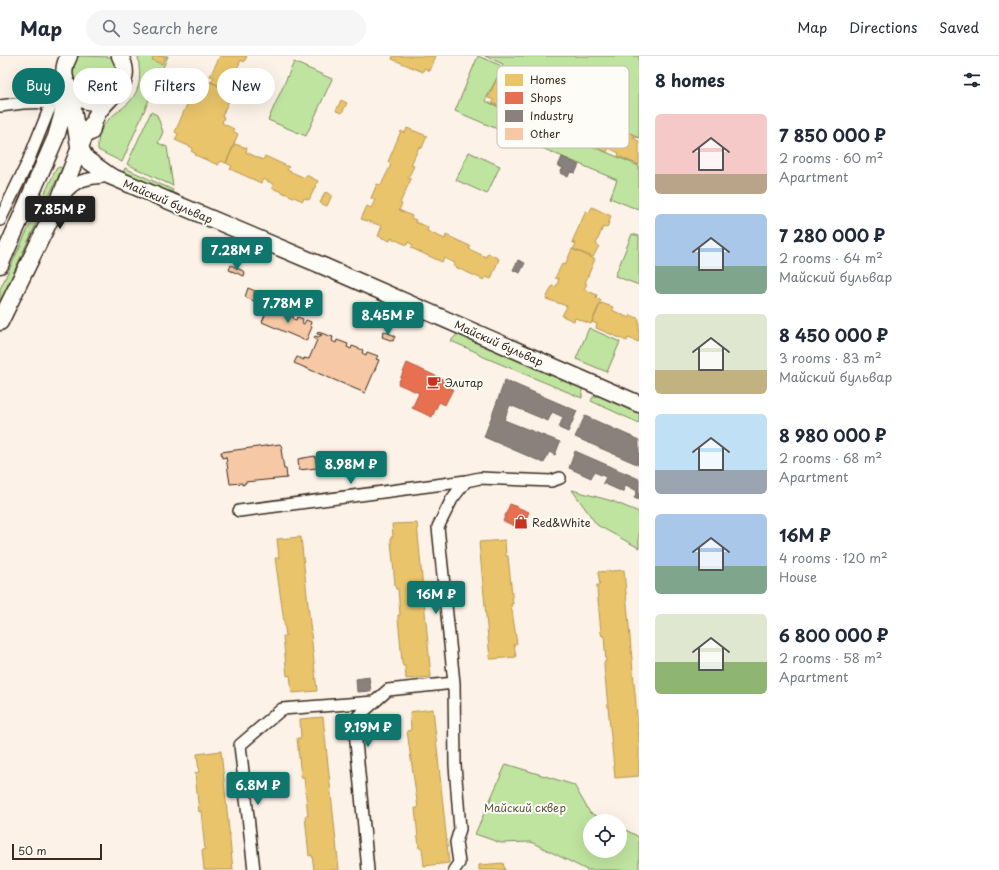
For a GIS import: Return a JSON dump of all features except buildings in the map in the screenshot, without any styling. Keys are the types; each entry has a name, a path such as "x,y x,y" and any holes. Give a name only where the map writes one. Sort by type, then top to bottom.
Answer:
{"main road":[{"path":"122,58 124,68"},
{"path":"65,83 73,92"},
{"path":"65,83 79,146"},
{"path":"0,265 56,137 62,116 63,104"},
{"path":"0,322 58,203 79,146 99,111 106,104"},
{"path":"93,122 90,136 96,166"},
{"name":"Майский бульвар","path":"79,146 86,159 110,176 330,269 639,404"}],"street":[{"path":"0,106 15,104"},
{"path":"0,220 46,116 53,104"},
{"path":"58,203 72,185 87,179 110,176"},
{"path":"239,511 480,478 552,481 560,478"},
{"path":"454,870 458,863 456,842 460,829 455,765 454,683 438,526 452,499 466,481"},
{"path":"368,870 354,720 388,690 454,683"},
{"path":"254,870 240,745 282,709 374,702"}],"green space":[{"path":"77,56 112,57 115,68 73,68 73,79 71,72"},
{"path":"138,56 168,56 163,68 140,68 140,72"},
{"path":"478,56 502,66 497,66 497,78 485,101 497,106 497,129 455,111"},
{"path":"485,56 639,56 639,138 629,134 629,66 502,66 503,64"},
{"path":"294,62 332,79 306,136 268,120"},
{"path":"140,72 140,104 147,104 122,162 98,150 99,137 102,128 114,114 127,104 132,104 132,98 138,87"},
{"path":"151,112 157,115 163,132 158,143 167,147 173,186 127,164"},
{"path":"542,148 596,148 639,166 639,210 610,198 617,180"},
{"path":"469,152 500,166 487,194 456,180"},
{"path":"59,167 62,168 0,302 0,289 56,169"},
{"path":"125,168 173,190 170,195 123,173"},
{"path":"632,234 639,236 639,285 615,276"},
{"path":"589,328 620,342 607,372 576,359"},
{"path":"457,334 579,386 582,388 582,398 479,355 476,352 451,341"},
{"path":"601,395 639,412 639,423 591,401 593,397"},
{"path":"572,490 612,501 639,512 639,548 597,525"},
{"name":"Майский сквер","path":"506,764 574,785 590,813 592,814 583,814 583,858 627,858 627,831 639,837 639,870 587,870 531,842 501,843 475,834"}],"place":[{"name":"Элитар","path":"434,382"},
{"name":"Red&White","path":"521,522"}]}
